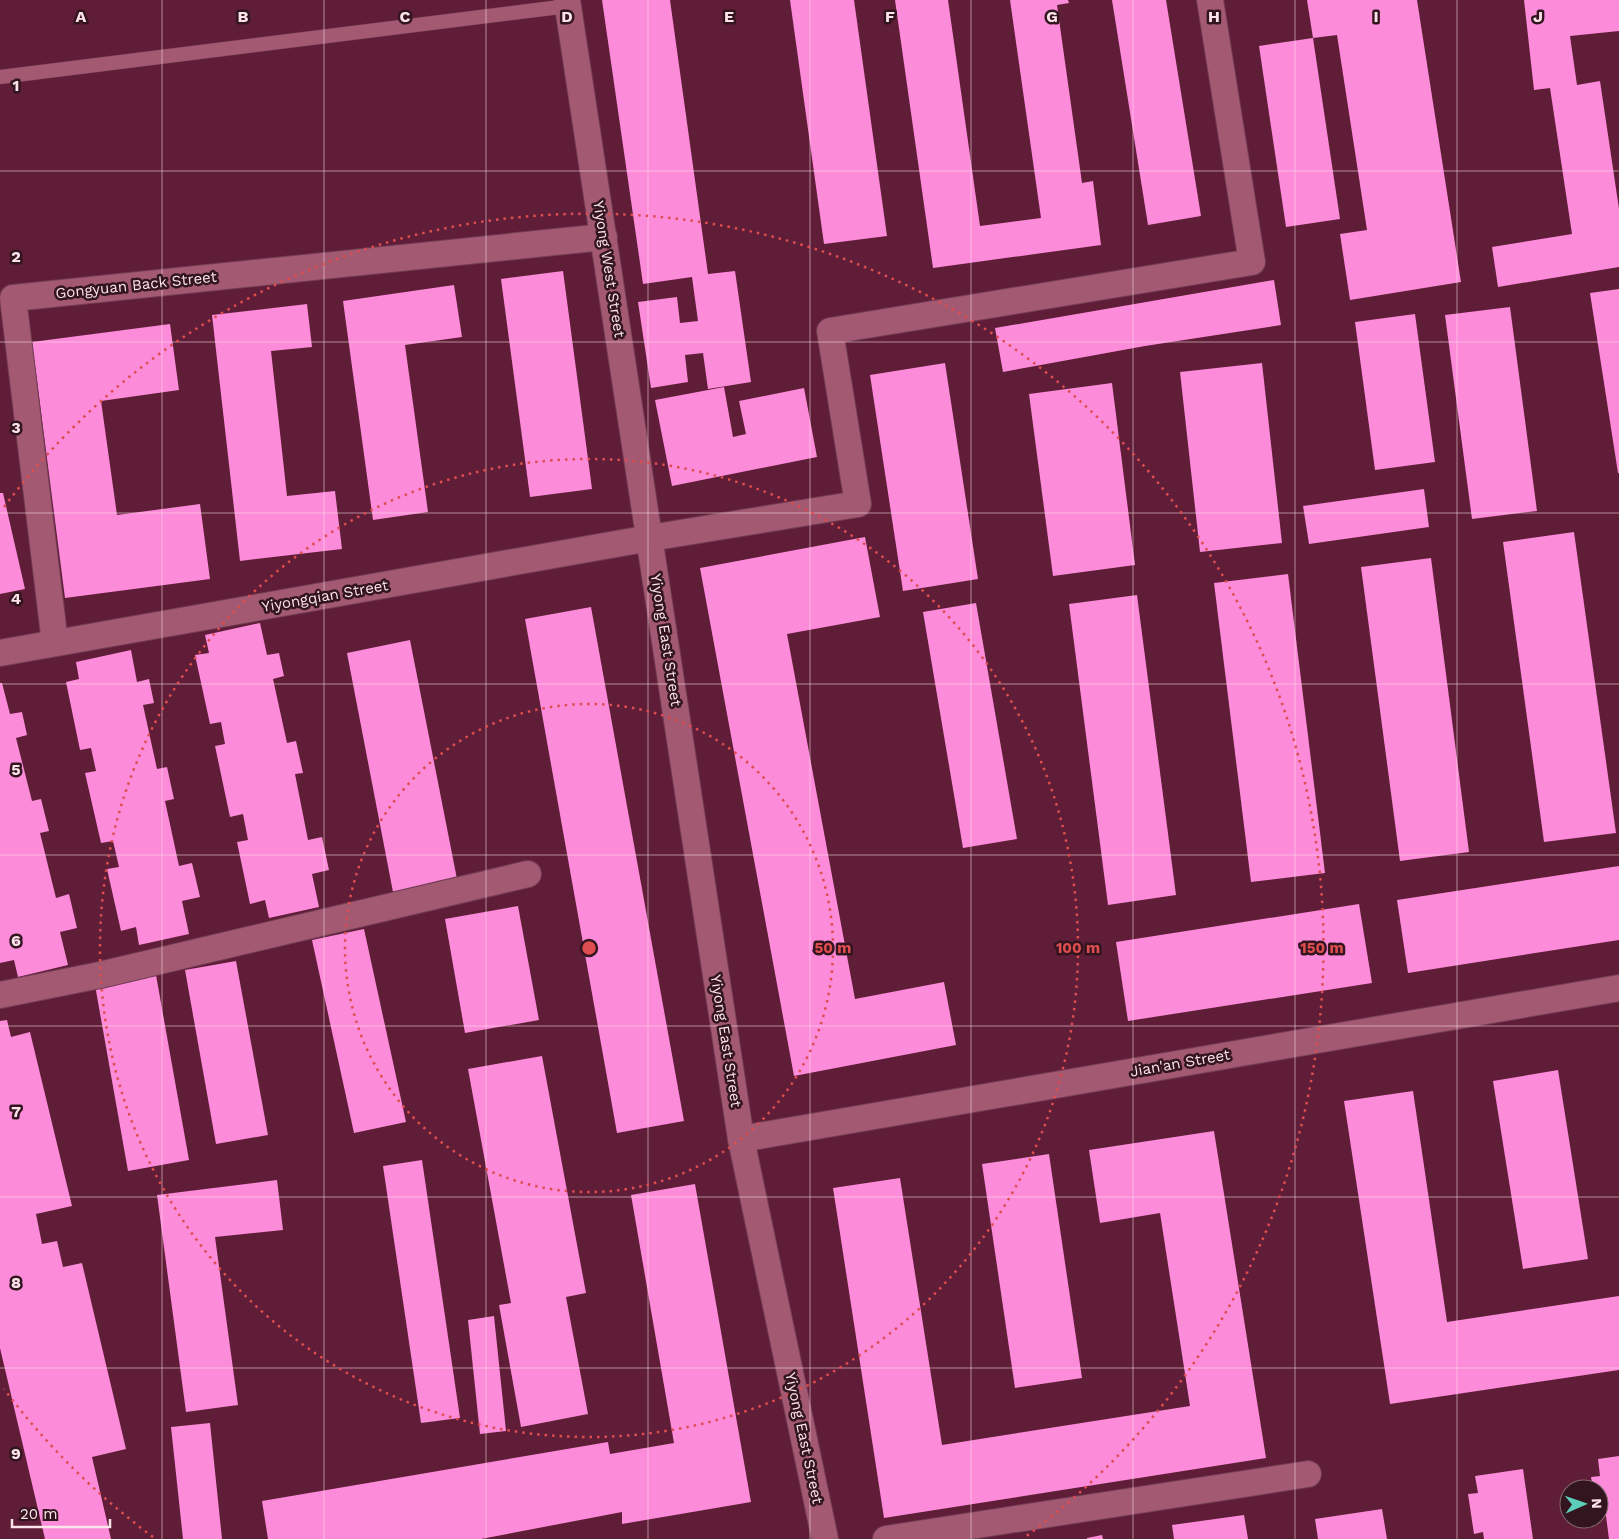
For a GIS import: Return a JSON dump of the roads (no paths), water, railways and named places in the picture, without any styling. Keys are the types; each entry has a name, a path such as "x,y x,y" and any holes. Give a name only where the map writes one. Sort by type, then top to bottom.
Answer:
{"street":[{"name":"Yiyongqian Street","path":"0,653 650,538 858,504 830,331 1252,262 1210,0"},
{"name":"Yiyong West Street","path":"568,3 650,538"},
{"name":"Gongyuan Back Street","path":"54,643 13,298 604,237"},
{"name":"Yiyong East Street","path":"650,538 741,1139 825,1539"},
{"path":"0,996 100,975 528,874"},
{"name":"Jian'an Street","path":"741,1139 1619,988"},
{"path":"886,1539 1308,1474"}],"lane":[{"path":"0,78 568,3"}]}
